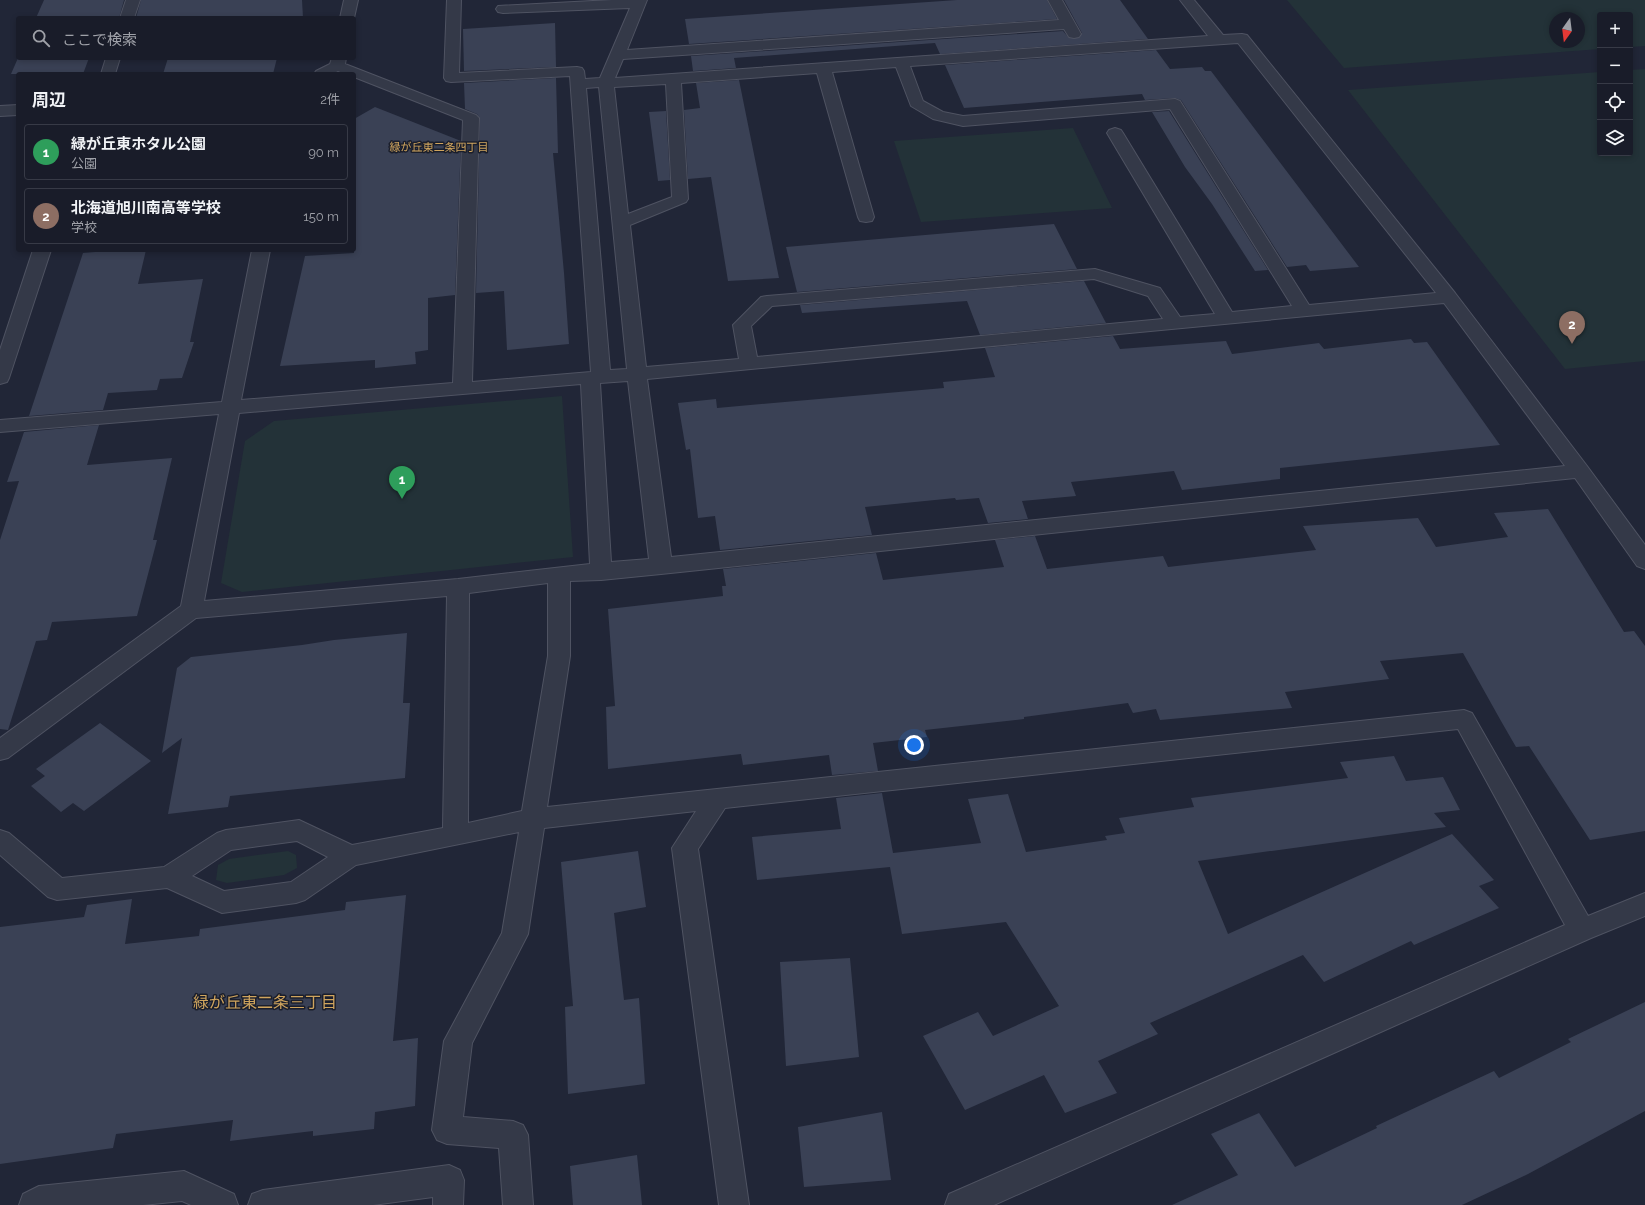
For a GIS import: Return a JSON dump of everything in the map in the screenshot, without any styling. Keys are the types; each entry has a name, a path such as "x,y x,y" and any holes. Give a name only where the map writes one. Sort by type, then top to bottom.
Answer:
{"street":[{"path":"128,16 134,0"},
{"path":"347,16 351,0"},
{"path":"438,89 454,0"},
{"path":"1055,0 1083,49"},
{"path":"1187,0 1219,40"},
{"path":"503,9 639,2 606,82 637,374 661,566"},
{"path":"618,55 1068,24"},
{"path":"577,84 673,79 1242,38 1449,297 1580,471 1645,561"},
{"path":"109,72 112,60"},
{"path":"323,72 338,62 438,89 577,71 595,377 601,572"},
{"path":"901,62 916,104 938,116 963,121 1175,104 1304,311"},
{"path":"823,68 866,217"},
{"path":"621,223 680,199 673,79"},
{"path":"438,89 471,118 462,388"},
{"path":"0,111 16,110"},
{"path":"1115,133 1227,318"},
{"path":"0,378 41,252"},
{"path":"191,610 262,252"},
{"path":"749,363 742,325 767,301 1096,274 1154,292 1175,323"},
{"path":"0,426 637,374 1449,297"},
{"path":"0,751 191,610 458,587 559,574 601,572 661,566 1580,471"},
{"path":"518,1205 513,1135 447,1130 458,1041 515,934 559,656 559,574"},
{"path":"455,836 458,587"},
{"path":"169,877 222,902 296,892 350,856 455,836 532,819 1464,719 1582,930"},
{"path":"717,800 685,848 734,1205"},
{"path":"0,840 57,889 169,877 226,840 299,830 350,856"},
{"path":"960,1205 1582,930 1645,904"},
{"path":"263,1205 449,1180 448,1205"},
{"path":"34,1205 40,1201 184,1186 223,1205"}],"shaded area":[{"path":"1287,0 1645,0 1645,46 1633,47 1633,12 1597,12 1597,49 1344,68"},
{"path":"1645,69 1645,361 1565,369 1348,90 1597,72 1597,156 1633,156 1633,70"},
{"path":"1073,128 1112,208 921,222 894,141"},
{"path":"562,396 573,557 242,592 221,583 245,441 274,421"},
{"path":"288,851 296,855 297,868 284,875 227,883 216,880 218,865 229,859"}],"building":[{"path":"44,0 124,0 120,16 37,16"},
{"path":"141,0 302,0 303,16 137,16"},
{"path":"957,0 1047,0 1057,19 689,44 685,19"},
{"path":"1064,0 1120,0 1148,39 940,54 935,43 734,58 736,68 693,71 691,56 1063,31 1069,38 1079,38 1082,33"},
{"path":"555,23 556,67 464,71 463,29"},
{"path":"1156,50 1170,69 1202,67 1205,71 1211,71 1359,267 1310,271 1306,265 1287,267 1181,100 1175,98 1145,100 1142,94 964,108 945,65"},
{"path":"17,60 88,60 84,72 16,72 16,74 11,74"},
{"path":"167,60 276,60 274,72 164,72"},
{"path":"556,78 558,153 553,153 569,344 507,350 504,291 476,293 480,118 477,114 465,109 464,83"},
{"path":"739,80 779,278 728,281 711,177 688,179 684,110 700,108 696,83"},
{"path":"375,107 461,141 455,295 428,298 428,350 415,352 416,364 375,368 375,360 280,366 305,256 356,252 356,118"},
{"path":"666,111 670,180 658,181 649,112"},
{"path":"1169,111 1268,270 1255,271 1212,204 1185,167 1152,112"},
{"path":"1054,224 1077,269 797,292 786,247"},
{"path":"146,252 138,284 203,279 190,342 194,342 182,378 160,379 157,390 108,393 103,410 29,416 83,253"},
{"path":"1084,281 1106,323 980,335 967,301 802,313 800,305"},
{"path":"1113,336 1120,349 1226,341 1232,354 1319,343 1324,349 1411,339 1414,343 1427,342 1500,445 1280,468 1280,479 1182,490 1174,471 1071,482 1076,496 1022,501 1028,519 988,523 979,498 956,500 955,498 865,507 872,535 720,550 715,516 698,518 690,449 686,450 678,403 716,399 717,408 944,388 943,382 995,377 985,348"},
{"path":"99,425 87,465 172,458 153,540 157,540 137,616 52,622 47,640 36,641 8,730 0,729 0,540 19,481 7,482 24,432"},
{"path":"1548,509 1624,632 1634,631 1645,646 1645,831 1590,840 1529,746 1516,747 1463,653 1380,661 1389,679 1285,692 1292,708 1160,720 1156,709 1133,713 1128,703 1024,717 1024,719 925,730 927,737 873,743 878,771 832,775 829,755 743,765 741,754 608,769 606,707 615,706 608,609 723,596 722,586 726,586 723,569 876,553 883,580 1004,567 995,540 1035,536 1047,569 1163,556 1168,567 1316,550 1303,526 1418,518 1436,547 1508,537 1494,513"},
{"path":"407,633 403,703 410,703 405,778 230,796 228,807 168,814 182,738 162,753 177,668 191,657"},
{"path":"100,723 151,761 84,811 73,803 61,812 31,786 45,776 36,769"},
{"path":"1394,756 1406,781 1443,777 1460,810 1434,813 1446,827 1198,861 1228,934 1452,834 1494,880 1479,886 1499,908 1414,945 1411,941 1324,982 1303,955 1150,1023 1158,1034 1098,1061 1117,1093 1065,1113 1044,1075 965,1110 923,1036 978,1012 993,1036 1059,1006 1006,922 902,934 890,867 757,880 752,837 841,829 836,798 882,793 893,853 981,843 968,799 1008,794 1026,852 1107,840 1105,836 1125,833 1119,818 1194,807 1191,798 1348,778 1340,762"},
{"path":"638,851 646,907 614,913 624,1000 639,998 645,1084 568,1094 565,1007 573,1006 561,862"},
{"path":"406,895 393,1041 418,1038 415,1106 375,1112 374,1129 313,1136 313,1131 230,1141 233,1120 116,1134 113,1148 0,1164 0,927 84,917 87,905 132,899 125,944 199,936 200,929 345,910 346,902"},
{"path":"850,958 859,1057 786,1066 780,962"},
{"path":"1645,1002 1645,1111 1528,1174 1462,1205 1172,1205 1238,1175 1211,1134 1259,1113 1295,1167 1377,1128 1376,1126 1494,1071 1499,1078 1571,1042 1568,1039"},
{"path":"882,1112 891,1180 804,1187 798,1127"},
{"path":"637,1155 642,1205 573,1205 570,1166"}],"place":[{"name":"北海道旭川南高等学校","path":"1572,344"},
{"name":"緑が丘東ホタル公園","path":"402,499"}],"district":[{"name":"緑が丘東二条四丁目","path":"439,147"},
{"name":"緑が丘東二条三丁目","path":"265,1002"}]}
